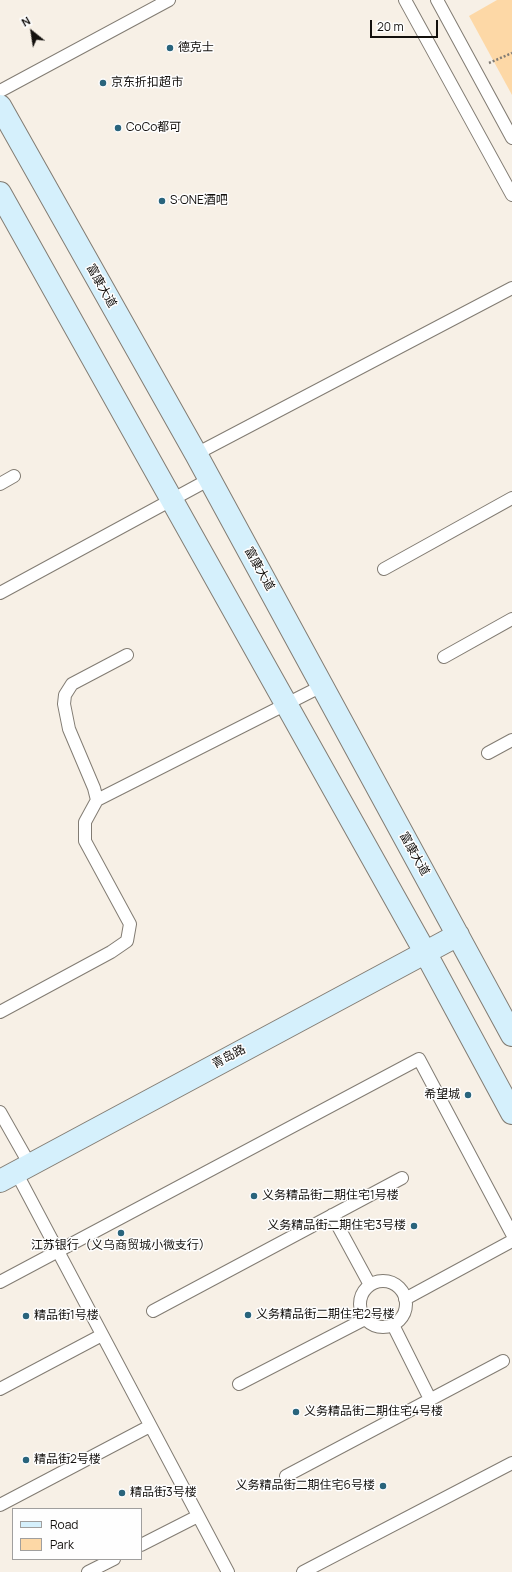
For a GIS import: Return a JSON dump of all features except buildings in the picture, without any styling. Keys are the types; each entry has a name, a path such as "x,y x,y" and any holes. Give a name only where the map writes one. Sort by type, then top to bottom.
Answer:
{"street":[{"name":"富康大道","path":"0,106 210,479 510,1028"},
{"path":"0,193 425,952 512,1113"},
{"name":"青岛路","path":"15,1173 458,935"}],"lane":[{"path":"0,91 169,0"},
{"path":"405,0 512,195"},
{"path":"437,0 512,138"},
{"path":"196,454 512,288"},
{"path":"0,484 14,476"},
{"path":"0,593 210,479"},
{"path":"384,569 512,498"},
{"path":"444,657 512,619"},
{"path":"97,800 94,788 65,714 65,695 72,684 127,656"},
{"path":"0,1012 111,952 127,941 130,924 85,841 85,822 97,800 322,686"},
{"path":"488,753 512,740"},
{"path":"0,1282 419,1059 512,1234"},
{"path":"0,1112 15,1173 58,1251 228,1572"},
{"path":"153,1311 402,1178"},
{"path":"332,1215 370,1285"},
{"path":"405,1300 512,1241"},
{"path":"384,1281 397,1287 405,1300 403,1314 393,1325 378,1326 365,1319 360,1305 361,1297 370,1285 384,1281"},
{"path":"239,1384 365,1319"},
{"path":"393,1325 430,1399"},
{"path":"0,1389 102,1335"},
{"path":"286,1476 503,1361"},
{"path":"0,1505 150,1426"},
{"path":"303,1572 512,1463"},
{"path":"142,1544 198,1516"},
{"path":"88,1572 112,1560"}],"path":[{"path":"474,69 512,53"}],"green space":[{"path":"497,0 512,0 512,95 469,16"}],"place":[{"name":"德克士","path":"170,48"},
{"name":"京东折扣超市","path":"103,83"},
{"name":"CoCo都可","path":"118,128"},
{"name":"S·ONE酒吧","path":"162,201"},
{"name":"希望城","path":"468,1095"},
{"name":"义务精品街二期住宅1号楼","path":"254,1196"},
{"name":"义务精品街二期住宅3号楼","path":"414,1226"},
{"name":"江苏银行（义乌商贸城小微支行）","path":"121,1233"},
{"name":"义务精品街二期住宅2号楼","path":"248,1315"},
{"name":"精品街1号楼","path":"26,1316"},
{"name":"义务精品街二期住宅4号楼","path":"296,1412"},
{"name":"精品街2号楼","path":"26,1460"},
{"name":"义务精品街二期住宅6号楼","path":"383,1486"},
{"name":"精品街3号楼","path":"122,1493"}]}
